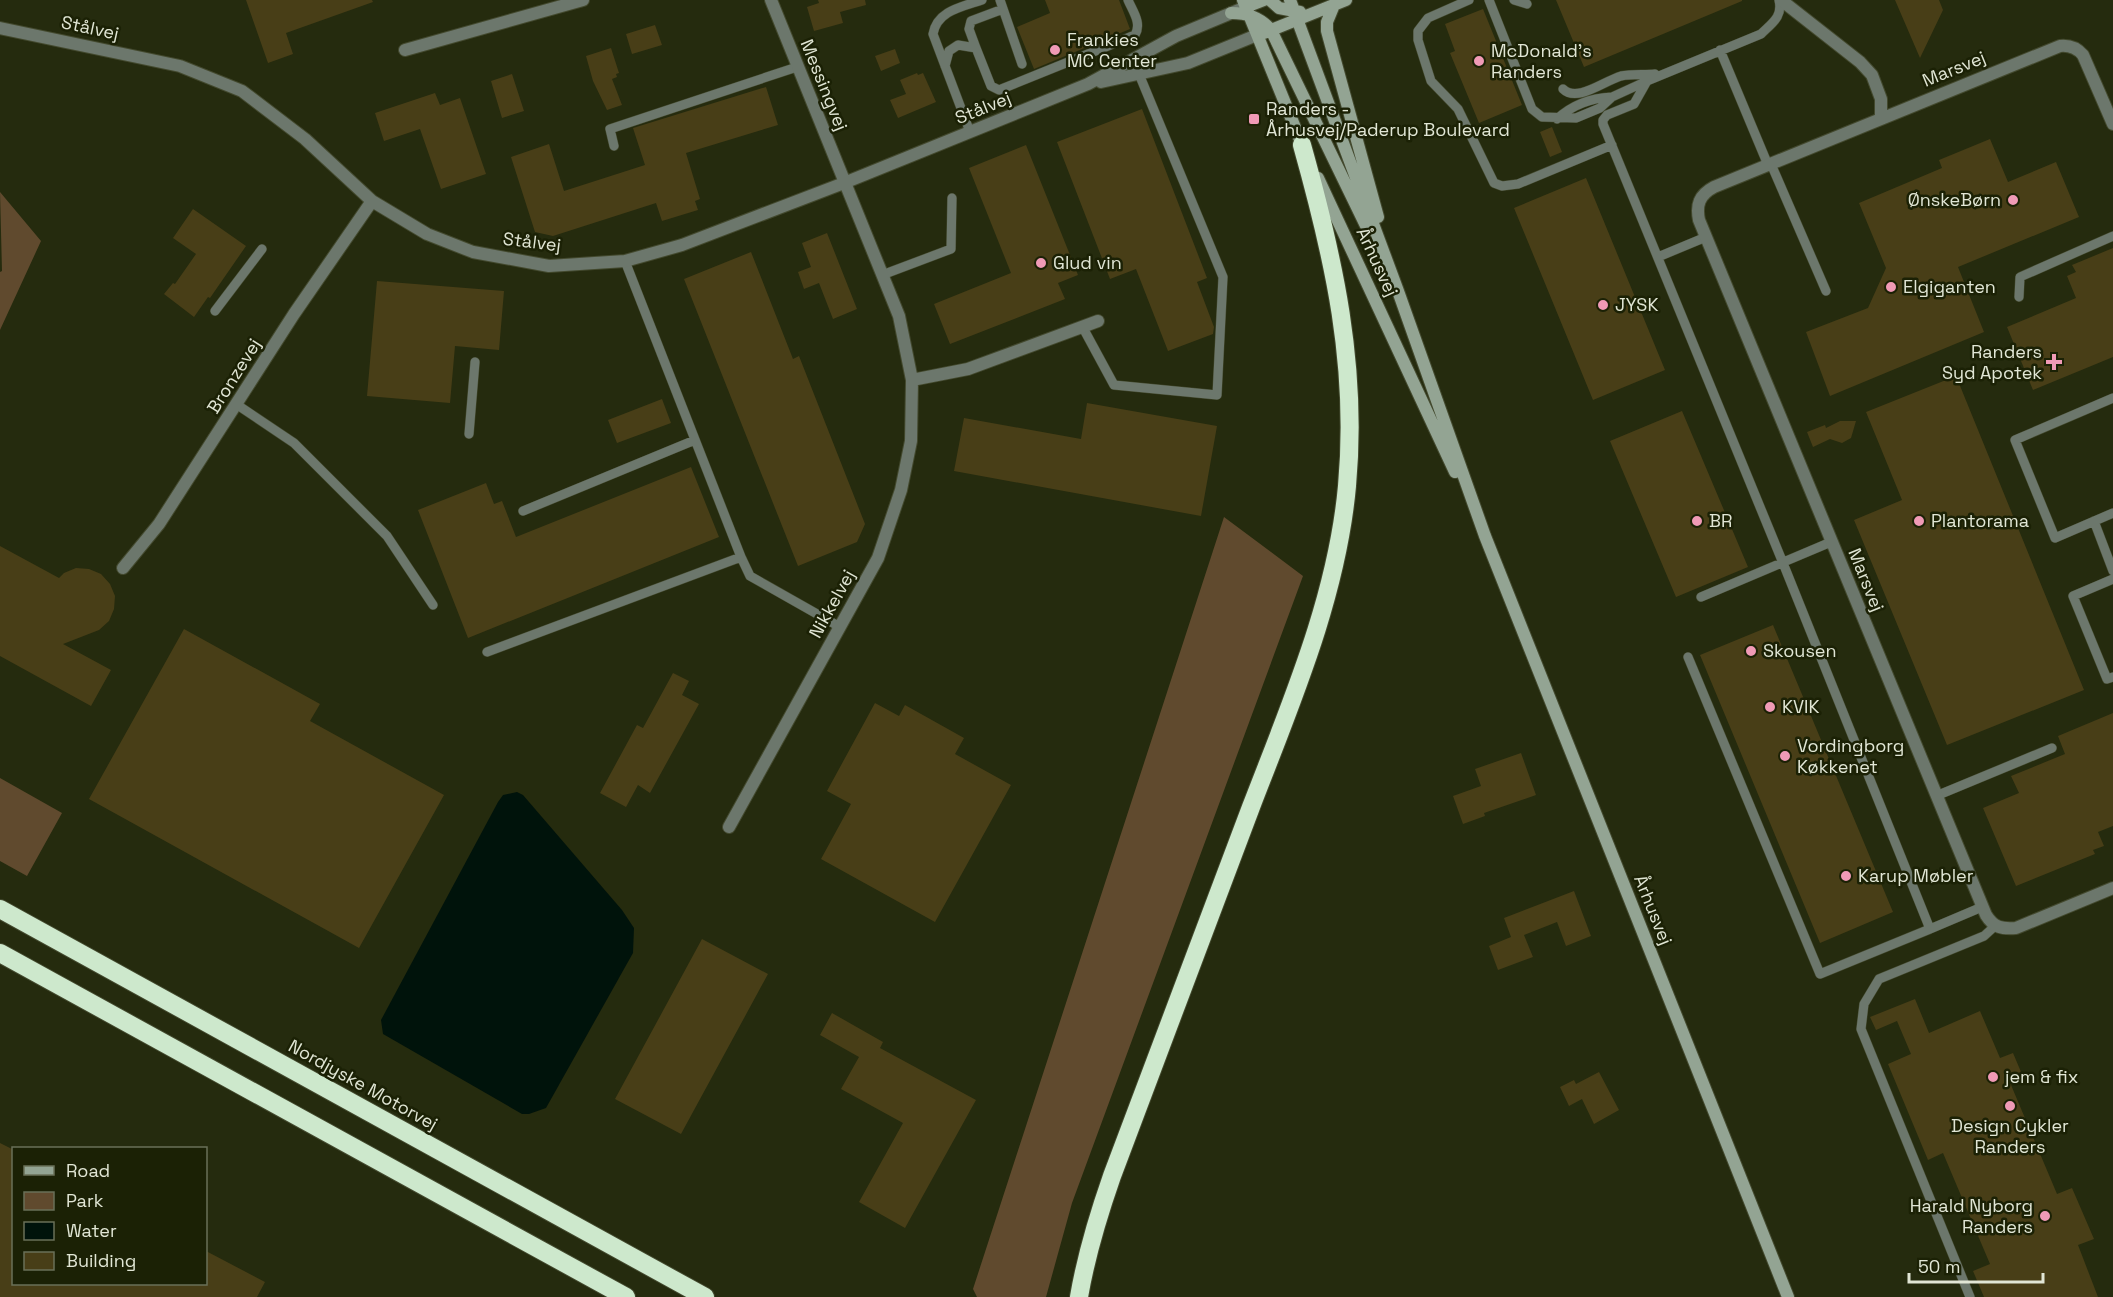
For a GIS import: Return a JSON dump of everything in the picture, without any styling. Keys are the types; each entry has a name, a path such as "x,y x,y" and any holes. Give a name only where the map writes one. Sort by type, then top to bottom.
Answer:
{"highway":[{"path":"1079,1297 1094,1231 1112,1176 1293,698 1325,597 1339,539 1347,487 1349,454 1344,331 1337,284 1324,226 1302,145"},
{"name":"Nordjyske Motorvej","path":"0,909 705,1297"},
{"path":"0,953 626,1297"}],"main road":[{"path":"1264,0 1246,7 1271,30 1398,291"},
{"path":"1270,0 1279,8 1294,11 1334,5 1346,0"},
{"path":"1334,5 1327,22 1327,31 1398,291"},
{"name":"Århusvej","path":"1246,7 1302,145 1485,536"},
{"path":"1257,36 1271,30 1294,11"},
{"name":"Århusvej","path":"1294,11 1398,291 1485,536 1788,1297"}],"street":[{"path":"405,50 583,0"},
{"name":"Messingvej","path":"771,0 844,183"},
{"path":"1780,0 1872,75 1881,99 1881,118"},
{"name":"Stålvej","path":"0,28 180,66 242,91 306,139 372,201 427,234 473,252 549,266 625,261 682,245 844,183 1088,84 1176,36 1246,7"},
{"name":"Stålvej","path":"1088,84 1188,63 1257,36"},
{"name":"Marsvej","path":"1995,926 1982,908 1706,237 1697,209 1699,199 1706,191 2054,47 2066,46 2078,50 2083,55 2113,124"},
{"name":"Nikkelvej","path":"729,827 878,558 901,490 911,441 912,380 899,316 844,183"},
{"name":"Bronzevej","path":"123,568 159,524 294,314 372,201"},
{"path":"912,380 968,369 1098,321"},
{"path":"1995,926 2016,928 2113,888"}],"lane":[{"path":"970,132 933,34 935,24 942,15 982,0"},
{"path":"1022,64 1001,4 971,21 969,29 991,86 999,90 1135,35 1138,23 1128,0"},
{"path":"1469,0 1428,18 1418,32 1419,46 1431,81 1458,109 1494,183 1502,186 1518,184 1612,145"},
{"path":"1489,0 1532,109 1542,117 1557,118 1567,110 1596,97 1612,97 1761,34 1780,13 1780,0"},
{"path":"1514,0 1527,4"},
{"path":"945,66 950,51 958,45 976,48"},
{"path":"1720,51 1826,291"},
{"path":"614,146 610,129 797,67"},
{"path":"1082,326 1114,384 1217,395 1223,277 1139,74"},
{"path":"1563,88 1567,93 1577,94 1622,76 1663,74"},
{"path":"1647,81 1634,104 1607,115 1603,120 1930,929"},
{"path":"882,275 951,249 952,198"},
{"path":"2019,297 2020,277 2113,236"},
{"path":"1658,257 1706,237"},
{"path":"215,311 262,249"},
{"path":"625,261 750,576 840,627"},
{"path":"469,434 475,362"},
{"path":"2113,398 2015,440 2055,538 2113,513"},
{"path":"236,404 294,443 387,536 432,605"},
{"path":"523,511 695,440"},
{"path":"2094,521 2113,571"},
{"path":"1701,597 1831,542"},
{"path":"487,652 741,557"},
{"path":"2113,579 2073,596 2108,679 2113,677"},
{"path":"1688,657 1820,974 1982,908"},
{"path":"1936,796 2052,748"},
{"path":"1970,1297 1861,1029 1864,1004 1879,979 1984,936 1995,926"}],"green space":[{"path":"0,192 41,241 0,330 0,272 2,271"},
{"path":"1224,517 1303,576 1072,1203 1046,1297 977,1297 973,1289"},
{"path":"0,778 62,813 27,876 0,861"}],"water":[{"path":"517,792 523,795 622,910 634,928 633,953 546,1108 529,1114 522,1114 383,1034 381,1020 498,802 503,795"}],"building":[{"path":"246,0 372,0 373,2 286,33 293,54 268,63"},
{"path":"818,0 865,0 866,5 840,12 843,23 814,31 807,7 819,3"},
{"name":"Frankies MC Center","path":"1045,0 1119,0 1130,29 1034,69 1017,27 1050,13"},
{"path":"1556,0 1742,0 1742,1 1584,67"},
{"path":"1895,0 1939,0 1943,10 1920,58"},
{"name":"McDonald's Randers","path":"1483,9 1522,105 1479,123 1450,53 1455,51 1445,24"},
{"path":"655,25 662,45 632,54 626,34"},
{"path":"611,48 619,73 612,79 622,105 607,110 593,81 586,56"},
{"path":"895,49 900,63 881,71 875,56"},
{"path":"917,73 918,75 923,73 936,102 898,118 890,100 906,94 900,80"},
{"path":"512,74 524,111 502,118 491,81"},
{"path":"766,87 778,125 686,153 700,199 695,201 698,210 662,221 656,203 553,236 535,232 511,157 549,144 564,191 645,165 633,128"},
{"path":"435,93 440,105 460,98 486,174 441,189 420,129 384,141 375,113"},
{"path":"1142,109 1207,278 1197,282 1214,327 1213,334 1168,351 1136,269 1110,279 1057,142"},
{"path":"1552,127 1562,152 1550,157 1540,132"},
{"path":"1990,139 2008,182 2056,162 2079,217 1958,267 1984,332 1830,396 1806,332 1868,308 1886,268 1859,203 1942,168 1939,160"},
{"path":"1026,145 1078,275 1058,283 1065,299 950,344 934,304 1011,273 969,168"},
{"path":"1586,178 1665,370 1593,400 1514,208"},
{"path":"193,209 246,246 194,317 164,294 173,283 175,284 196,254 173,238"},
{"path":"827,233 857,309 833,319 819,283 804,289 798,272 811,267 802,243"},
{"path":"2113,248 2113,357 2033,390 2007,327 2076,298 2067,276 2076,272 2072,265"},
{"path":"751,252 793,359 799,356 865,524 857,542 798,566 684,279"},
{"path":"377,281 504,291 499,350 455,346 450,403 367,396"},
{"path":"1956,376 2084,690 1947,745 1854,520 1902,500 1866,412"},
{"path":"662,399 671,423 617,443 608,420"},
{"path":"1087,403 1217,426 1201,516 954,471 964,418 1081,439"},
{"path":"1682,411 1748,567 1676,597 1610,441"},
{"path":"1840,421 1856,421 1851,438 1842,443 1830,439 1813,447 1807,432 1825,425 1826,428"},
{"path":"691,467 719,537 468,638 418,510 486,483 494,504 502,501 516,537"},
{"path":"0,546 59,578 76,568 89,569 101,574 110,584 115,596 114,609 109,621 99,630 63,644 111,670 91,706 0,656"},
{"path":"1773,625 1893,912 1820,943 1700,655"},
{"path":"184,629 320,704 310,721 444,795 359,948 89,799"},
{"path":"673,673 689,681 682,695 699,704 650,793 638,785 626,807 600,793 637,725 643,728"},
{"path":"875,703 899,716 905,705 964,738 955,754 1011,785 935,922 821,859 851,804 827,791"},
{"path":"2113,713 2113,826 2098,832 2104,846 2093,850 2095,854 2016,886 1983,808 2019,793 2011,776 2065,754 2058,736"},
{"path":"1521,753 1536,795 1484,813 1485,816 1463,824 1453,796 1481,786 1475,769"},
{"path":"1574,891 1591,936 1566,946 1557,922 1524,935 1533,957 1498,970 1489,946 1511,937 1504,918"},
{"path":"702,939 768,974 681,1134 615,1099"},
{"path":"1915,999 1929,1033 1980,1011 2000,1058 2013,1053 2024,1079 2011,1085 2057,1194 2072,1188 2094,1239 2078,1245 2098,1297 1984,1297 1973,1271 1990,1264 1943,1153 1928,1160 1888,1064 1911,1054 1897,1021 1876,1030 1870,1017"},
{"path":"832,1013 883,1042 880,1048 976,1100 905,1228 859,1202 903,1123 841,1089 859,1057 820,1035"},
{"path":"1599,1072 1619,1110 1594,1124 1582,1099 1569,1106 1560,1087 1574,1080 1576,1084"},
{"path":"0,1143 12,1149 12,1285 207,1285 207,1252 265,1282 257,1297 0,1297"}],"place":[{"name":"Frankies MC Center","path":"1055,50"},
{"name":"McDonald's Randers","path":"1479,61"},
{"name":"Randers - Århusvej/Paderup Boulevard","path":"1254,119"},
{"name":"ØnskeBørn","path":"2013,200"},
{"name":"Glud vin","path":"1041,263"},
{"name":"Elgiganten","path":"1891,287"},
{"name":"JYSK","path":"1603,305"},
{"name":"Randers Syd Apotek","path":"2054,362"},
{"name":"BR","path":"1697,521"},
{"name":"Plantorama","path":"1919,521"},
{"name":"Skousen","path":"1751,651"},
{"name":"KVIK","path":"1770,707"},
{"name":"Vordingborg Køkkenet","path":"1785,756"},
{"name":"Karup Møbler","path":"1846,876"},
{"name":"jem & fix","path":"1993,1077"},
{"name":"Design Cykler Randers","path":"2010,1106"},
{"name":"Harald Nyborg Randers","path":"2045,1216"}]}
